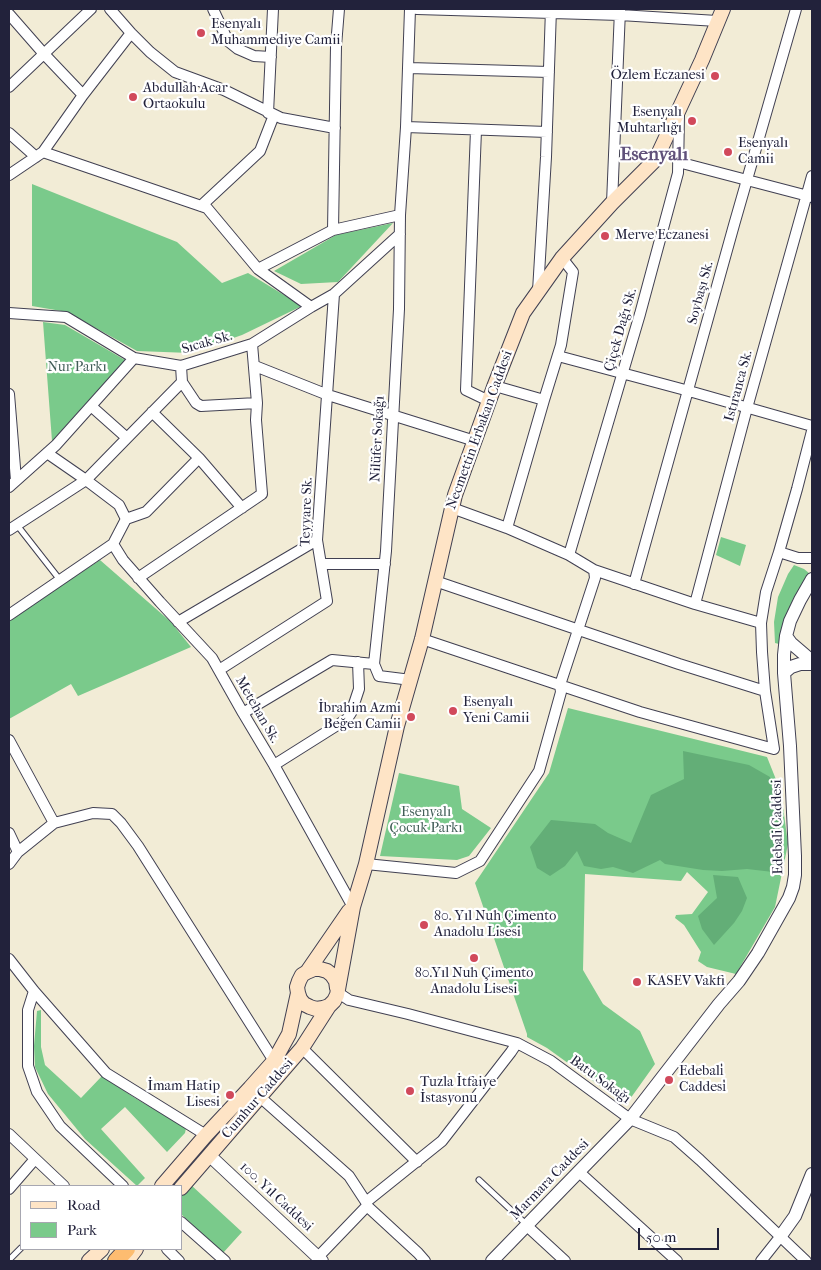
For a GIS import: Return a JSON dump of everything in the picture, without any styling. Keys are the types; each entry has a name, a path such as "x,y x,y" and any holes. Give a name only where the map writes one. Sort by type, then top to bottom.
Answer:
{"highway":[{"path":"102,1261 113,1250"},
{"path":"116,1261 126,1250"}],"main road":[{"name":"Necmettin Erbakan Caddesi","path":"334,996 352,907 366,864 397,726 422,639 454,496 523,313 562,258 612,203 656,159 702,60 720,15"},
{"name":"Necmettin Erbakan Caddesi","path":"163,1185 274,1061 289,1034 298,993 297,987 302,975 308,972 352,907"},
{"path":"298,993 304,1004 316,1009 323,1008 334,996 336,981 327,971 314,969 308,972"},
{"name":"Cumhur Caddesi","path":"182,1187 302,1048 334,996"},
{"path":"89,1261 101,1250"},
{"path":"127,1261 135,1250"}],"street":[{"path":"14,9 9,14 83,95"},
{"path":"9,87 91,9"},
{"path":"110,9 150,52 175,72 224,90 281,118 335,128"},
{"path":"214,9 228,41 238,49 254,56 271,57"},
{"path":"201,206 260,151 271,114 273,9"},
{"path":"333,230 336,46 339,9"},
{"name":"Nilüfer Sokağı","path":"374,664 385,564 399,309 400,215 409,68 410,9"},
{"path":"417,9 720,15"},
{"name":"Soybaşı Sk.","path":"634,584 796,9"},
{"path":"538,292 547,132 551,11"},
{"path":"612,203 620,12"},
{"path":"9,175 39,154 131,33"},
{"path":"409,68 549,72"},
{"name":"Çiçek Dağı Sk.","path":"569,555 643,304 678,173 679,109"},
{"path":"406,127 547,132"},
{"path":"476,130 466,390 489,401"},
{"path":"9,133 39,154 208,208 258,269 311,307"},
{"path":"678,162 809,197"},
{"name":"Istıranca Sk.","path":"695,604 747,408 809,197 812,176"},
{"path":"258,269 333,230 400,215"},
{"name":"Sıcak Sk.","path":"134,358 181,366 252,344 334,294 400,234"},
{"path":"507,528 561,346 573,272 562,258"},
{"name":"Teyyare Sk.","path":"219,670 327,601 316,540 334,294"},
{"path":"9,313 66,317 134,358 56,444 12,484"},
{"path":"138,578 262,494 256,420 255,366 252,344"},
{"path":"558,356 689,390 812,426"},
{"path":"181,366 182,382 196,403 201,406 257,403"},
{"path":"255,366 328,395 475,441"},
{"path":"13,528 86,480 182,382"},
{"path":"495,386 544,400"},
{"path":"9,394 12,484"},
{"path":"91,406 127,438"},
{"path":"152,412 199,458 242,508"},
{"path":"422,639 640,712 774,749 765,691 761,623 766,592 798,488 812,431"},
{"path":"47,453 119,505 126,519"},
{"path":"9,615 113,544 126,519 146,512 199,458"},
{"path":"452,508 507,528 569,555 594,570 695,604 761,623"},
{"path":"178,622 316,540"},
{"name":"Metehan Sk.","path":"113,544 138,578 212,658 274,765 352,907"},
{"path":"779,552 798,558 812,558"},
{"path":"321,564 385,564"},
{"path":"366,864 456,873 480,861 539,771 561,692 560,685 595,578 594,570"},
{"name":"Edebali Caddesi","path":"630,1119 739,981 784,910 793,888 795,856 784,655 790,621 812,579"},
{"path":"435,581 765,691"},
{"path":"786,636 790,643 812,663"},
{"path":"243,713 332,660 374,664 379,676 411,680"},
{"path":"274,765 347,718 351,713 359,689 358,662"},
{"path":"784,673 791,667 812,663"},
{"path":"9,740 54,823"},
{"path":"9,864 18,852 54,823 93,813 112,814 122,823 138,846 274,1061"},
{"path":"9,833 18,852"},
{"path":"9,959 106,1073 206,1135"},
{"path":"34,990 28,1010 28,1066 37,1092 60,1126 122,1185"},
{"name":"Batu Sokağı","path":"334,996 517,1043 551,1061 630,1119 674,1137 806,1261"},
{"path":"320,1259 366,1204 442,1141 517,1043"},
{"path":"302,1048 417,1162"},
{"path":"260,1098 350,1176 366,1204 418,1253 424,1261"},
{"name":"Marmara Caddesi","path":"492,1261 630,1119"},
{"path":"9,1134 63,1185"},
{"name":"100. Yıl Caddesi","path":"209,1154 320,1259"},
{"path":"9,1189 35,1159"},
{"path":"579,1172 677,1261"},
{"path":"761,1261 796,1216 812,1174"},
{"path":"182,1223 225,1261"},
{"path":"528,1226 565,1261"},
{"path":"168,1250 179,1261"}],"lane":[{"path":"13,528 60,580"},
{"path":"479,1180 528,1226"},
{"path":"9,1260 20,1249"}],"green space":[{"path":"32,184 177,242 222,283 248,273 302,306 242,335 190,353 137,351 67,312 32,306"},
{"path":"393,223 338,282 301,284 274,271 336,235"},
{"name":"Nur Parkı","path":"43,322 65,325 125,360 52,441"},
{"path":"721,537 746,545 740,566 716,555"},
{"path":"100,560 171,622 191,647 78,696 71,684 9,719 9,620"},
{"path":"794,565 809,573 793,599 784,622 779,644 775,643 774,622 778,597"},
{"path":"568,708 767,757 781,792 788,844 775,907 736,974 707,967 698,961 701,952 684,925 675,918 676,915 692,914 708,892 687,872 681,881 585,874 583,970 603,1004 640,1031 655,1064 630,1099 616,1088 611,1094 547,1048 527,1037 475,883 549,773"},
{"path":"683,751 749,765 770,777 784,837 773,872 747,869 703,870 665,864 660,860 633,873 613,867 601,869 584,866 577,851 565,866 550,876 537,868 530,847 551,820 595,824 608,833 631,843 651,795 684,779"},
{"name":"Esenyalı Çocuk Parkı","path":"399,773 459,786 462,809 491,828 469,856 457,860 380,856"},
{"path":"713,875 738,877 747,898 742,911 734,923 714,945 702,929 698,916 717,898"},
{"path":"41,1010 41,1047 45,1065 81,1098 102,1076 186,1128 185,1133 167,1152 125,1107 101,1129 145,1178 138,1185 85,1139 48,1094 35,1067 34,1046 37,1011"},
{"path":"191,1185 242,1232 223,1253 182,1215 182,1195"}],"place":[{"name":"Esenyalı Muhammediye Camii","path":"201,33"},
{"name":"Özlem Eczanesi","path":"715,76"},
{"name":"Abdullah Acar Ortaokulu","path":"133,97"},
{"name":"Esenyalı Muhtarlığı","path":"692,121"},
{"name":"Esenyalı Camii","path":"728,152"},
{"name":"Merve Eczanesi","path":"605,236"},
{"name":"Esenyalı Yeni Camii","path":"453,711"},
{"name":"İbrahim Azmi Beğen Camii","path":"411,717"},
{"name":"80. Yıl Nuh Çimento Anadolu Lisesi","path":"424,925"},
{"name":"80.Yıl Nuh Çimento Anadolu Lisesi","path":"474,958"},
{"name":"KASEV Vakfı","path":"637,982"},
{"name":"Edebali̇ Caddesi̇","path":"669,1080"},
{"name":"Tuzla İtfaiye İstasyonu","path":"410,1091"},
{"name":"İmam Hatip Lisesi","path":"230,1095"}],"district":[{"name":"Esenyalı","path":"654,155"}]}
